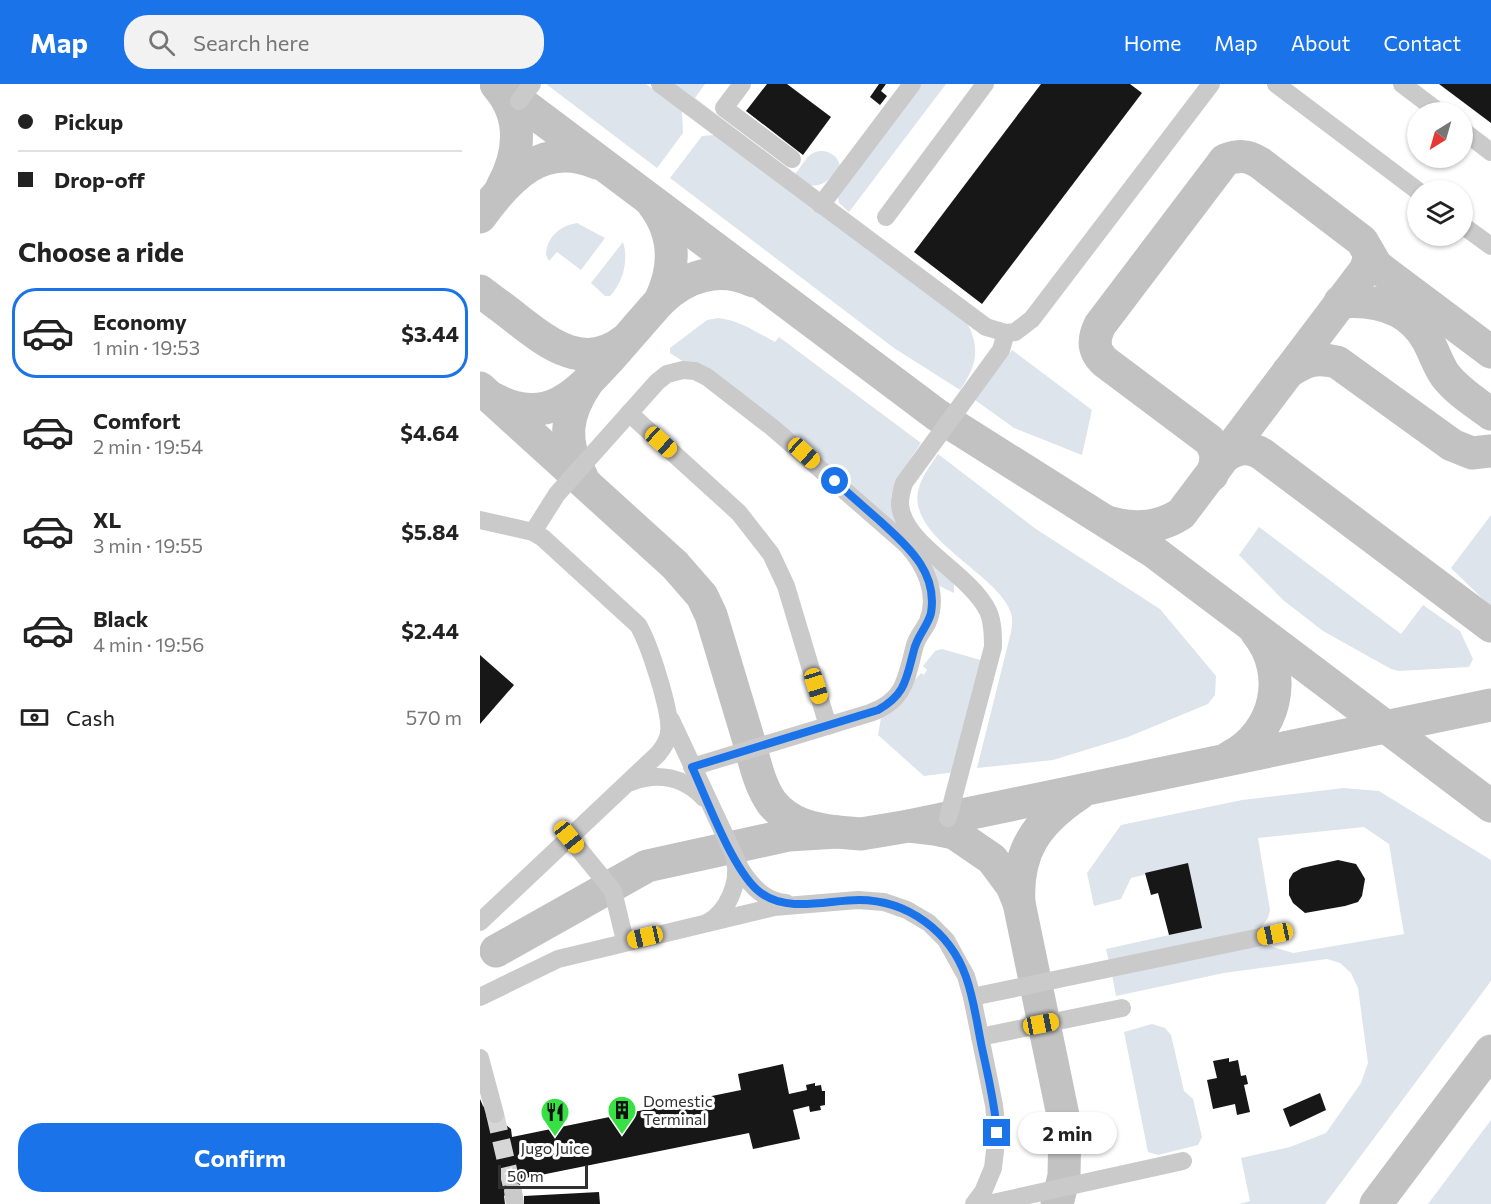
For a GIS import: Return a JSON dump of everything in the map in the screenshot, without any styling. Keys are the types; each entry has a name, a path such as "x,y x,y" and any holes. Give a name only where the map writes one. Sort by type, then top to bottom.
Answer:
{"lane":[{"path":"519,101 532,84"},
{"path":"660,84 986,327 1006,333 1015,332 1032,319 1211,84"},
{"path":"742,84 724,108 792,159"},
{"path":"821,205 912,84"},
{"path":"886,217 985,84"},
{"path":"1276,84 1407,183"},
{"path":"1401,84 1425,102"},
{"path":"1473,138 1491,152"},
{"path":"1473,233 1491,246"},
{"path":"948,818 993,647 993,628 989,612 978,595 909,530 901,513 900,498 904,483 1001,350 1006,333"},
{"path":"533,532 556,494 657,382 667,374 683,370 701,373 773,428 907,545 920,561 930,584 930,613 927,624 917,640 903,689 894,700 878,710 692,767"},
{"path":"629,413 739,513 763,540 786,586 828,726"},
{"path":"480,520 533,532 543,538 638,625 667,710 735,860 747,880 759,892 774,901 797,904"},
{"path":"480,922 663,747 669,732 667,710"},
{"path":"624,786 648,777 669,777 690,785 710,805"},
{"path":"569,837 613,891 626,942"},
{"path":"703,924 716,916 730,896 736,872 735,860"},
{"path":"480,997 558,959 774,907 858,900 884,903 907,910 928,923 946,940 966,976 996,1121 997,1145 992,1182 996,1190 1004,1196 1020,1197"},
{"path":"972,997 1275,934"},
{"path":"980,1037 1122,1008"},
{"path":"480,1058 495,1114"},
{"path":"988,1204 1183,1161"},
{"path":"974,1204 988,1182 993,1168"}],"shaded area":[{"path":"546,84 646,84 682,111 683,133 657,168"},
{"path":"672,84 705,84 695,98 795,174 808,157 819,151 833,154 840,166 823,183 807,185"},
{"path":"920,84 946,84 849,212 839,203 838,197"},
{"path":"715,135 967,323 974,341 975,358 970,373 960,390 894,348 670,178 702,136"},
{"path":"577,223 605,238 581,270 557,252 549,261 546,255 547,249 555,233"},
{"path":"623,242 624,270 615,290 610,296 605,296 591,283"},
{"path":"718,318 740,324 775,342 779,337 921,443 896,480 891,497 894,515 954,580 954,593 933,583 926,564 687,364 670,353 670,348 707,320"},
{"path":"1012,350 1092,410 1082,455 1014,428 975,400"},
{"path":"938,454 1036,529 1160,609 1216,676 1215,695 1208,704 1128,737 1053,760 977,768 1011,632 1012,618 1003,599 990,584 940,541 927,525 919,509 919,486"},
{"path":"1491,515 1491,607 1451,568"},
{"path":"1259,527 1401,634 1423,605 1460,631 1473,659 1469,667 1399,671 1391,669 1323,631 1283,600 1239,555"},
{"path":"942,649 984,661 956,772 924,776 878,735 881,718 921,673 924,675 927,670 923,666 935,651"},
{"path":"1344,788 1379,791 1491,860 1491,981 1325,1204 1239,1204 1250,1201 1241,1158 1290,1147 1326,1133 1361,1083 1368,1063 1358,988 1351,973 1340,963 1327,959 1224,973 1116,996 1112,975 1263,944 1293,953 1404,934 1389,844 1364,827 1258,838 1270,910 1268,918 1259,930 1109,962 1106,949 1201,928 1188,864 1131,878 1121,899 1094,906 1087,873 1121,825 1242,800"},
{"path":"1152,1024 1165,1028 1171,1035 1184,1091 1193,1099 1202,1137 1198,1145 1158,1155 1148,1152 1124,1032"},
{"path":"1491,1120 1491,1204 1428,1204"}],"building":[{"path":"767,84 787,84 831,117 803,155 746,111"},
{"path":"879,84 886,84 881,91 887,96 880,105 870,97"},
{"path":"1041,84 1130,84 1142,93 982,304 914,252"},
{"path":"1439,84 1491,84 1491,123 1473,110 1473,102 1463,102"},
{"path":"480,655 514,685 480,724"},
{"path":"1338,860 1356,864 1365,879 1362,896 1358,902 1345,906 1305,913 1293,903 1289,895 1289,880 1293,873 1302,868"},
{"path":"1188,863 1202,928 1169,935 1158,893 1151,895 1145,873"},
{"path":"1229,1058 1229,1062 1238,1060 1241,1076 1246,1075 1248,1084 1244,1085 1250,1112 1237,1115 1235,1104 1213,1109 1207,1080 1217,1078 1213,1061"},
{"path":"783,1064 789,1094 807,1090 806,1085 815,1083 815,1086 821,1085 822,1091 825,1091 825,1105 820,1106 821,1110 810,1112 809,1106 793,1110 800,1139 753,1149 749,1133 521,1179 522,1183 504,1196 505,1204 480,1204 480,1099 483,1106 511,1129 512,1137 741,1090 738,1074"},
{"path":"1320,1093 1326,1110 1290,1127 1283,1109"},
{"path":"599,1192 600,1204 524,1204 524,1196"}],"taxiway":[{"path":"496,84 937,415 1154,552 1491,806"},
{"path":"498,87 512,111 516,136 513,162 502,187"},
{"path":"480,217 503,188 516,176 529,166 544,159 560,156 578,157 597,163"},
{"path":"1212,475 1216,457 1209,440 1105,362 1098,354 1095,340 1100,325 1225,160 1243,157 1260,163 1362,241 1376,265 1383,271 1491,352"},
{"path":"653,204 666,227 671,251 669,276 660,301 680,285 704,276 728,274 753,281"},
{"path":"1112,523 1130,527 1156,525 1181,514 1366,269 1368,252"},
{"path":"480,291 542,338 568,351 595,354 610,350 624,341"},
{"path":"494,399 513,407 530,409 546,408 560,402 586,384 660,301"},
{"path":"1340,302 1379,304 1402,313 1412,320 1421,329 1440,367 1450,381 1491,414"},
{"path":"1288,372 1311,361 1337,362 1452,445 1472,453 1491,451"},
{"path":"582,477 571,452 569,429 574,406 587,383"},
{"path":"480,388 675,565 702,596 711,615 757,772 767,796 793,821 837,832"},
{"path":"1227,455 1236,450 1245,449 1262,454 1491,626"},
{"path":"1230,757 1246,746 1258,733 1273,701 1275,684 1273,666 1267,649 1257,633"},
{"path":"909,826 1491,705"},
{"path":"1057,1204 1064,1176 1065,1125 1019,903 1019,885 1021,868 1032,840 1051,816 1079,794"},
{"path":"496,951 647,866 789,835 837,832 861,834 909,826 954,833 992,859 1012,886 1019,903"},
{"path":"1376,1204 1491,1051"}],"tunnel":[{"path":"495,1114 513,1191"}],"place":[{"name":"Domestic Terminal","path":"622,1136"},
{"name":"Jugo Juice","path":"555,1138"}],"route":[{"path":"835,481 907,545 920,561 930,584 932,604 929,620 917,640 903,689 894,700 878,710 692,767 735,860 752,886 766,897 782,903 797,904 858,900 884,903 907,910 919,917 946,940 966,976 972,997 994,1105 997,1133"}]}
